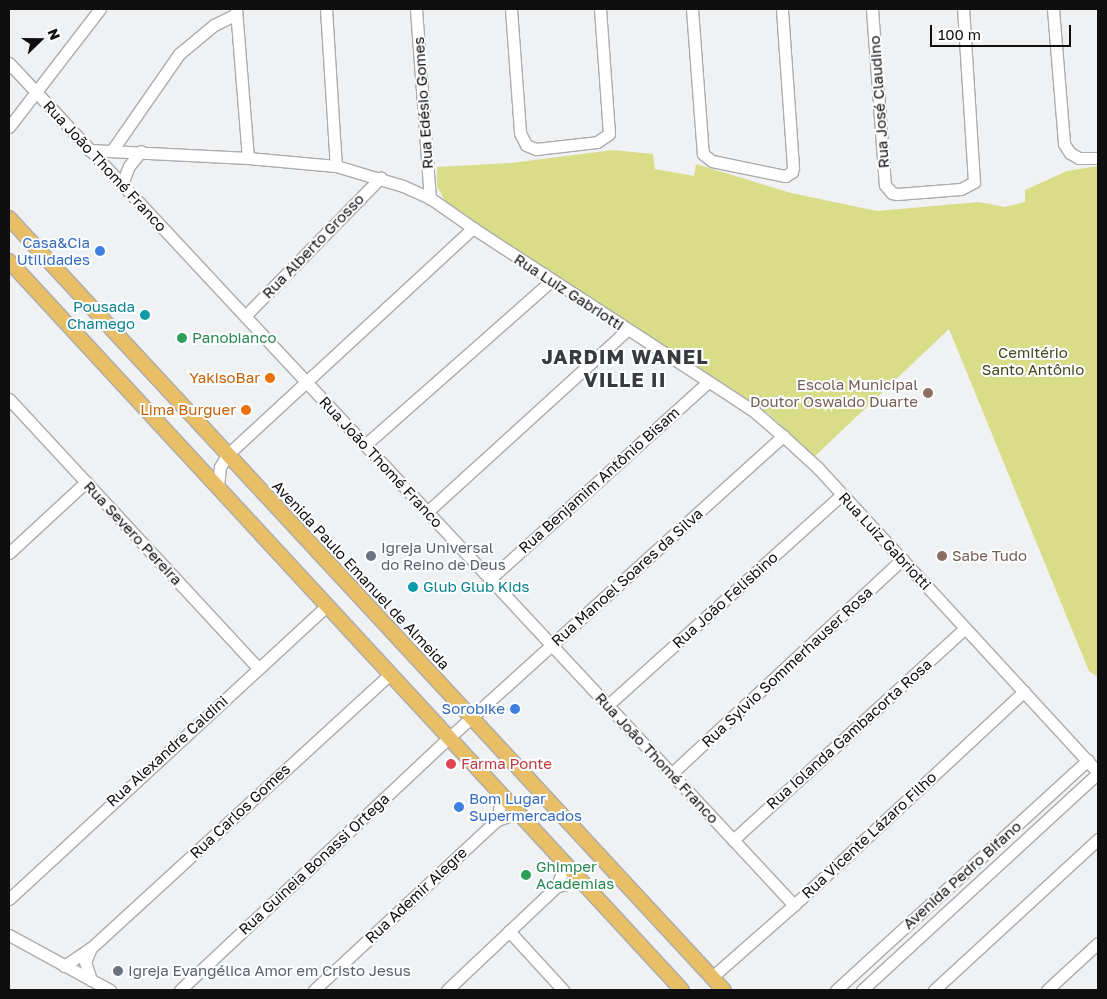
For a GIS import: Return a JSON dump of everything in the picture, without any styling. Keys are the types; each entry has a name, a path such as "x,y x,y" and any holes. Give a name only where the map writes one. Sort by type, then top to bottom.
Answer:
{"main road":[{"name":"Avenida Paulo Emanuel de Almeida","path":"9,218 724,990"},
{"path":"9,260 682,990"}],"street":[{"path":"9,127 100,9"},
{"path":"326,9 336,166"},
{"name":"Rua Edésio Gomes","path":"416,9 430,198"},
{"path":"511,9 520,133 526,145 536,150 597,142 606,138 610,128 600,9"},
{"path":"692,9 705,157 781,176 789,175 793,167 782,9"},
{"name":"Rua José Claudino","path":"872,9 885,185 892,193 967,188 976,177 964,9"},
{"path":"1052,9 1061,134 1070,154 1079,158 1098,158"},
{"path":"113,149 179,54 214,25 236,11 248,158"},
{"name":"Rua João Thomé Franco","path":"9,63 794,905"},
{"name":"Rua Luiz Gabriotti","path":"90,150 113,149 336,166 381,177 430,198 551,281 708,382 783,436 842,494 1098,772"},
{"path":"122,184 129,166 141,151"},
{"name":"Rua Alberto Grosso","path":"245,316 381,177"},
{"path":"218,488 220,467 227,455 473,228"},
{"path":"365,445 551,281"},
{"path":"427,512 627,330"},
{"name":"Rua Benjamim Antônio Bisam","path":"490,579 708,382"},
{"name":"Rua Severo Pereira","path":"9,399 258,668"},
{"name":"Rua Manoel Soares da Silva","path":"472,718 783,436"},
{"path":"9,552 86,482"},
{"name":"Rua João Felisbino","path":"608,705 842,494"},
{"name":"Rua Sylvio Sommerhauser Rosa","path":"671,774 902,559"},
{"name":"Rua Alexandre Caldini","path":"9,899 327,606"},
{"name":"Rua Iolanda Gambacorta Rosa","path":"733,840 965,628"},
{"name":"Rua Carlos Gomes","path":"64,966 91,948 390,674"},
{"name":"Rua Vicente Lázaro Filho","path":"712,977 794,905 1024,691"},
{"path":"449,738 472,718"},
{"name":"Rua Guineia Bonassi Ortega","path":"180,990 449,738"},
{"name":"Avenida Pedro Bifano","path":"839,989 1088,760"},
{"name":"Avenida Pedro Bifano","path":"862,990 1098,772"},
{"path":"497,820 502,796"},
{"name":"Rua Ademir Alegre","path":"314,990 497,820 518,813"},
{"path":"934,990 1097,842"},
{"path":"447,990 557,886 565,864"},
{"path":"557,886 581,881"},
{"path":"509,931 563,990"},
{"path":"9,935 110,990"},
{"path":"1047,990 1098,943"},
{"path":"91,948 85,962 91,980"}],"green space":[{"name":"Cemitério Santo Antônio","path":"613,150 653,154 655,169 694,176 696,164 791,193 877,211 979,202 1005,207 1025,202 1025,190 1067,171 1098,166 1098,677 1089,671 949,329 814,457 769,414 448,207 437,186 437,167 511,163"}],"place":[{"name":"Casa&Cia Utilidades","path":"100,251"},
{"name":"Pousada Chamego","path":"145,315"},
{"name":"Panobianco","path":"182,338"},
{"name":"YakisoBar","path":"270,378"},
{"name":"Escola Municipal Doutor Oswaldo Duarte","path":"928,393"},
{"name":"Lima Burguer","path":"246,410"},
{"name":"Igreja Universal do Reino de Deus","path":"371,556"},
{"name":"Sabe Tudo","path":"942,556"},
{"name":"Glub Glub Kids","path":"413,587"},
{"name":"Sorobike","path":"515,709"},
{"name":"Farma Ponte","path":"451,764"},
{"name":"Bom Lugar Supermercados","path":"459,807"},
{"name":"Ghimper Academias","path":"526,875"},
{"name":"Igreja Evangélica Amor em Cristo Jesus","path":"118,971"}],"district":[{"name":"JARDIM WANEL VILLE II","path":"625,368"}]}
